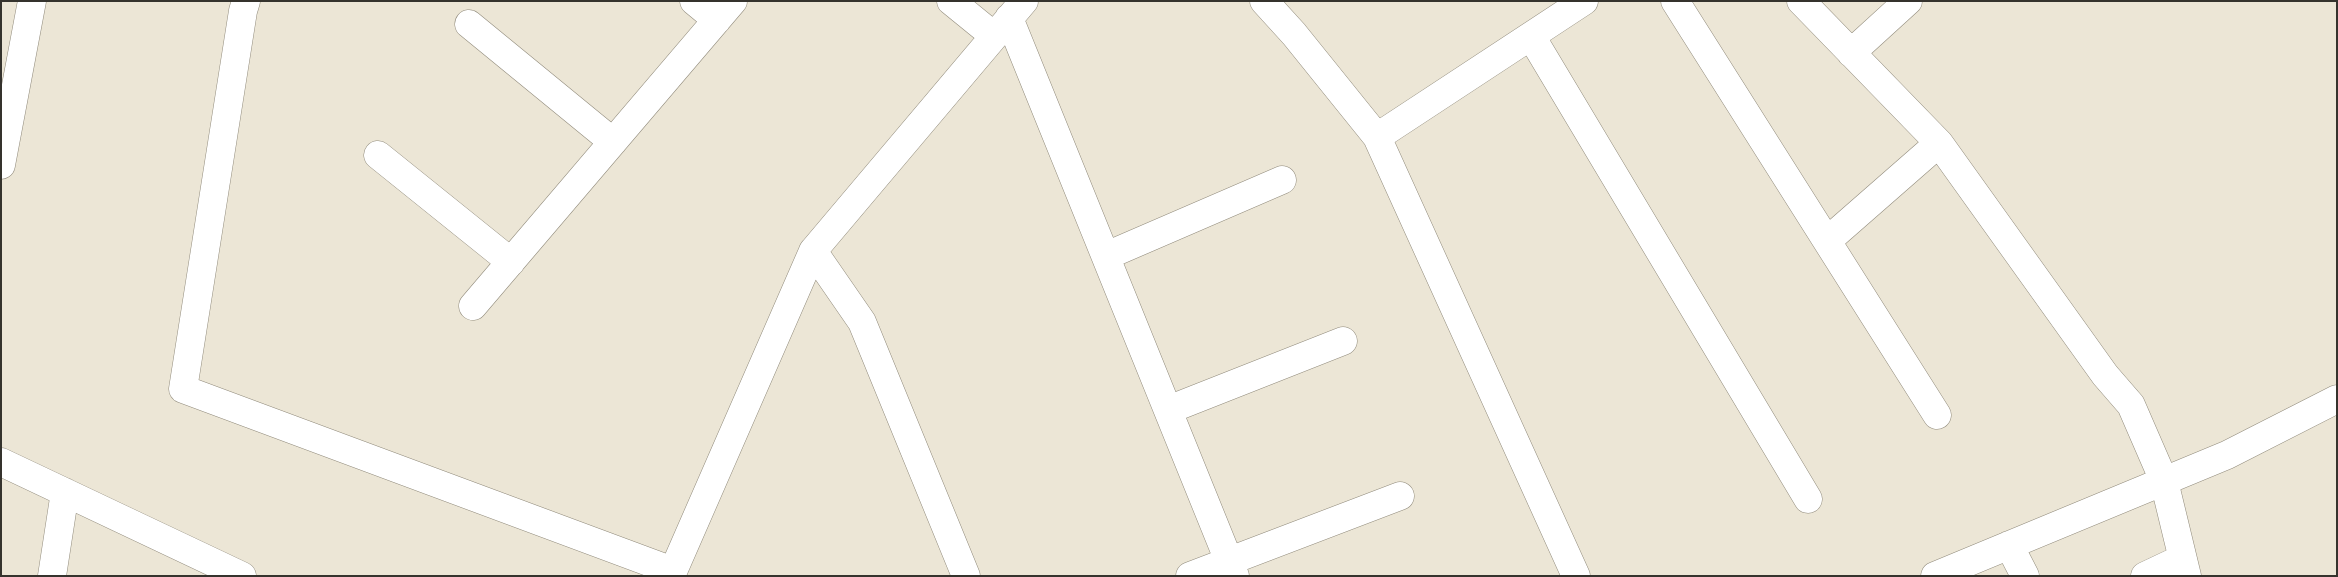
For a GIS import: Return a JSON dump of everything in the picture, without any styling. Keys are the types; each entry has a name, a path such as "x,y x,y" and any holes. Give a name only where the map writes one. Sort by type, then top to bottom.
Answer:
{"street":[{"path":"1,165 32,1"},
{"path":"246,1 183,389 672,574 814,251 1009,18"},
{"path":"473,306 725,11 694,1"},
{"path":"952,1 1009,18"},
{"path":"1264,1 1377,136 1576,576"},
{"path":"1377,136 1584,1"},
{"path":"1675,1 1938,415"},
{"path":"1801,1 1939,143 2104,375 2131,405 2164,481 2184,567 2145,576"},
{"path":"1851,53 1908,1"},
{"path":"1009,18 1232,568"},
{"path":"469,24 613,142"},
{"path":"1531,36 1808,499"},
{"path":"1827,241 1939,143"},
{"path":"378,155 511,262"},
{"path":"1106,256 1282,180"},
{"path":"814,251 862,322 966,576"},
{"path":"1168,410 1343,341"},
{"path":"1935,576 2228,455 2337,399"},
{"path":"1,462 242,576"},
{"path":"52,576 65,492"},
{"path":"1190,576 1232,568 1400,496"},
{"path":"2009,545 2024,576"}]}
